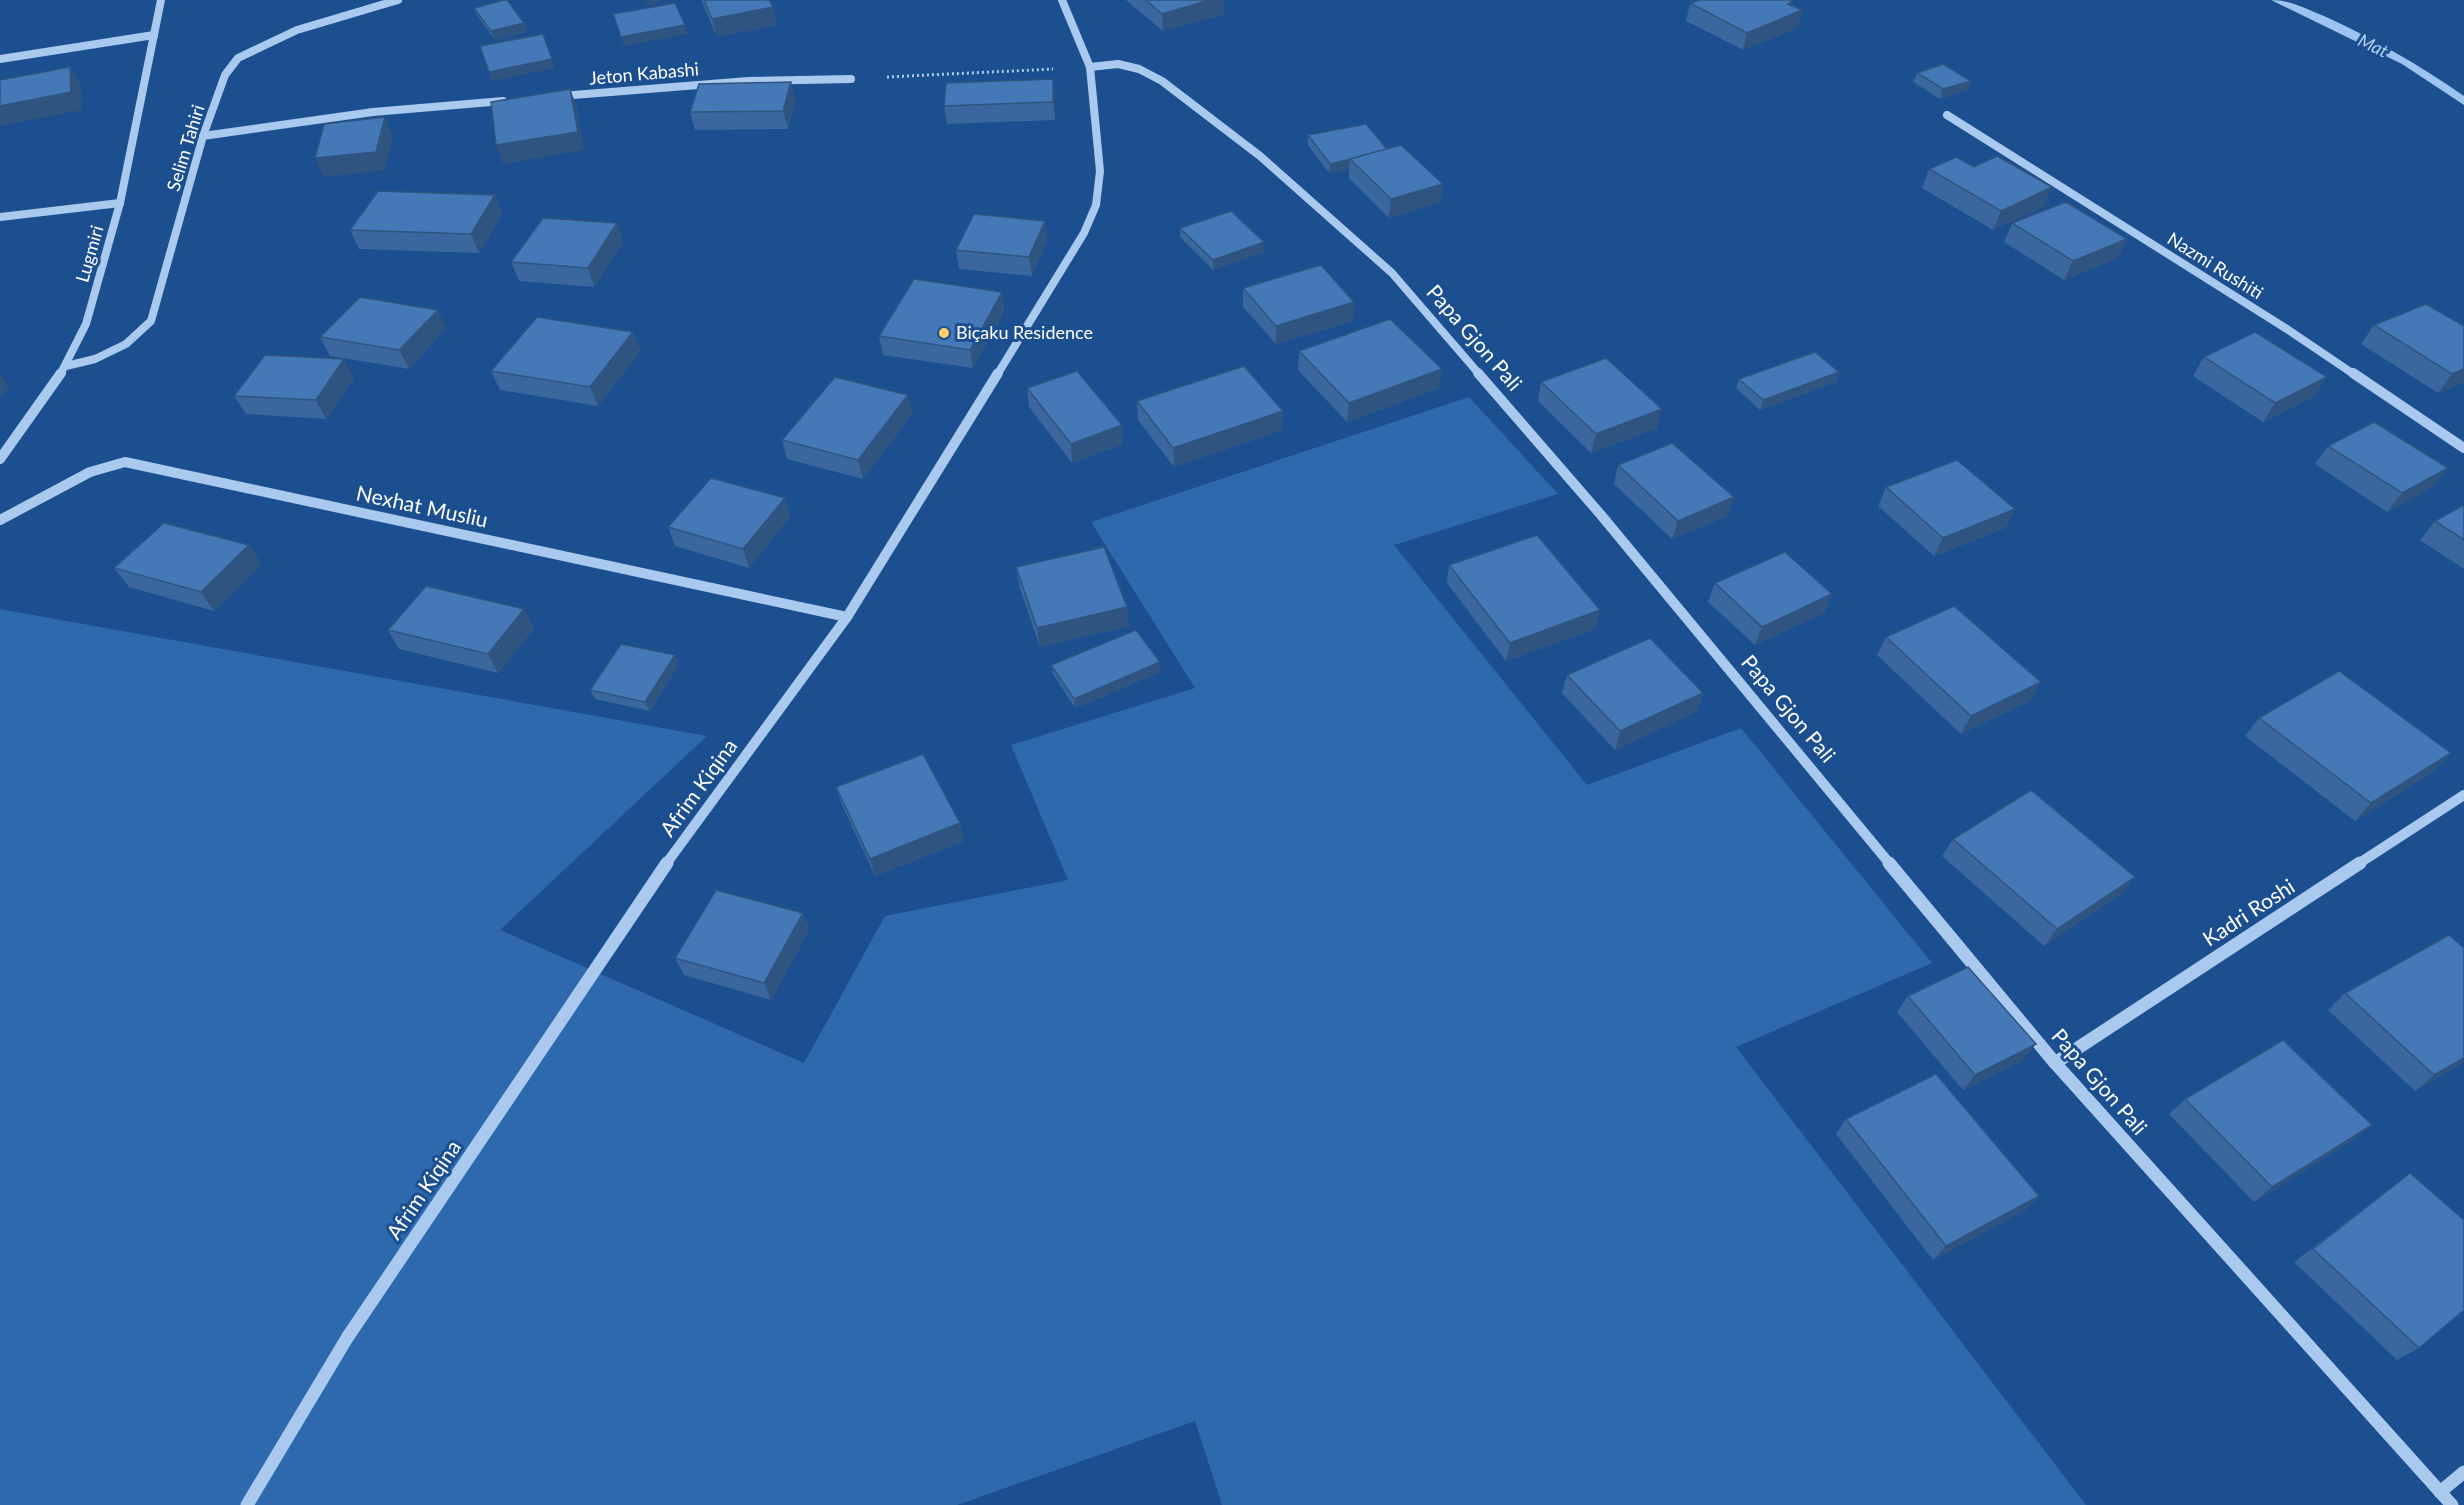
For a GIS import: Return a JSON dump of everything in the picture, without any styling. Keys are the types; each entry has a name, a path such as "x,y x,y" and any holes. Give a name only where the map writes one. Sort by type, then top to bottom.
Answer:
{"street":[{"name":"Lugmiri","path":"0,459 66,366 86,324 120,203 161,0"},
{"name":"Selim Tahiri","path":"66,366 95,359 126,344 151,321 203,136 225,75 238,58 297,30 398,0"},
{"path":"1062,0 1090,67"},
{"path":"0,59 154,35"},
{"name":"Papa Gjon Pali","path":"1090,67 1118,64 1139,69 1162,81 1260,156 1392,273 1601,515 2055,1063 2452,1505"},
{"name":"Afrim Kiqina","path":"247,1505 347,1338 648,891 848,617 1084,233 1096,206 1100,171 1090,67"},
{"name":"Jeton Kabashi","path":"549,97 748,81 851,79"},
{"path":"203,136 374,112 514,100"},
{"name":"Nazmi Rushiti","path":"1947,115 2287,329 2464,448"},
{"path":"0,217 120,203"},
{"name":"Nexhat Musliu","path":"0,520 90,472 125,462 848,617"},
{"name":"Kadri Roshi","path":"2055,1063 2464,795"},
{"path":"2440,1492 2464,1472"}],"path":[{"path":"851,79 1090,67"}],"shaded area":[{"path":"1469,397 1558,494 1394,545 1587,785 1741,728 1932,963 1736,1047 2086,1505 1222,1505 1195,1421 957,1505 0,1505 0,609 707,736 500,930 804,1063 885,916 1068,880 1011,745 1195,688 1091,522"}],"building":[{"path":"507,0 524,23 491,31 474,8"},
{"path":"704,0 769,0 773,7 712,19"},
{"path":"1146,0 1210,0 1162,14"},
{"path":"1700,0 1793,0 1788,4 1802,10 1747,33 1690,3"},
{"path":"675,3 685,25 621,37 613,14"},
{"path":"543,34 552,59 489,72 480,46"},
{"path":"1943,64 1971,81 1943,89 1917,73"},
{"path":"70,67 71,92 0,106 0,80"},
{"path":"1053,79 1053,102 944,106 946,83"},
{"path":"791,82 783,111 690,112 699,84"},
{"path":"570,89 578,132 496,145 491,102"},
{"path":"385,117 376,152 315,158 324,124"},
{"path":"1366,124 1387,149 1330,164 1308,135"},
{"path":"1401,145 1443,184 1391,199 1350,159"},
{"path":"1997,156 2052,187 2001,211 1929,169 1956,157 1974,167"},
{"path":"378,191 495,195 471,234 350,230"},
{"path":"2066,202 2127,239 2073,261 2012,223"},
{"path":"1231,211 1264,242 1213,260 1180,228"},
{"path":"974,214 1045,221 1029,257 956,250"},
{"path":"543,218 617,223 588,268 511,262"},
{"path":"1321,265 1354,302 1276,326 1243,288"},
{"path":"914,279 1002,292 970,350 879,336"},
{"path":"360,297 438,310 399,350 320,337"},
{"path":"2426,304 2464,326 2464,369 2452,374 2374,325"},
{"path":"537,317 633,332 590,387 491,371"},
{"path":"1390,319 1442,369 1349,403 1299,351"},
{"path":"2255,332 2327,377 2275,403 2204,357"},
{"path":"1815,352 1839,372 1763,400 1739,379"},
{"path":"265,355 344,359 316,400 234,396"},
{"path":"1606,358 1662,409 1596,434 1541,382"},
{"path":"1244,366 1283,411 1173,448 1137,401"},
{"path":"1077,371 1122,425 1071,444 1027,388"},
{"path":"835,377 908,395 858,460 782,440"},
{"path":"2374,422 2448,468 2402,493 2328,446"},
{"path":"1672,443 1734,497 1678,521 1618,465"},
{"path":"1957,460 2015,509 1943,538 1886,487"},
{"path":"711,478 785,498 743,549 668,527"},
{"path":"2464,505 2464,540 2435,521"},
{"path":"164,523 249,545 201,592 114,568"},
{"path":"1537,535 1600,610 1510,643 1449,565"},
{"path":"1104,547 1127,607 1037,628 1016,567"},
{"path":"1785,552 1832,594 1762,627 1715,583"},
{"path":"426,586 524,609 488,654 388,630"},
{"path":"1954,606 2041,682 1971,716 1886,637"},
{"path":"1136,630 1160,662 1074,699 1051,665"},
{"path":"1650,638 1703,693 1620,731 1567,675"},
{"path":"621,644 675,655 645,702 590,690"},
{"path":"2339,671 2451,753 2371,803 2259,718"},
{"path":"923,754 960,823 870,859 836,787"},
{"path":"2031,790 2135,877 2057,929 1953,839"},
{"path":"716,890 803,913 764,983 675,958"},
{"path":"2449,935 2464,948 2464,1058 2434,1075 2345,993"},
{"path":"1968,967 2036,1044 1975,1075 1908,996"},
{"path":"2283,1040 2372,1125 2272,1187 2185,1099"},
{"path":"1936,1074 2039,1196 1946,1246 1846,1119"},
{"path":"2410,1173 2464,1220 2464,1310 2419,1348 2313,1249"}],"waterway":[{"name":"Mat","path":"2277,0 2339,27 2406,62 2464,101"}],"place":[{"name":"Biçaku Residence","path":"944,333"}]}
